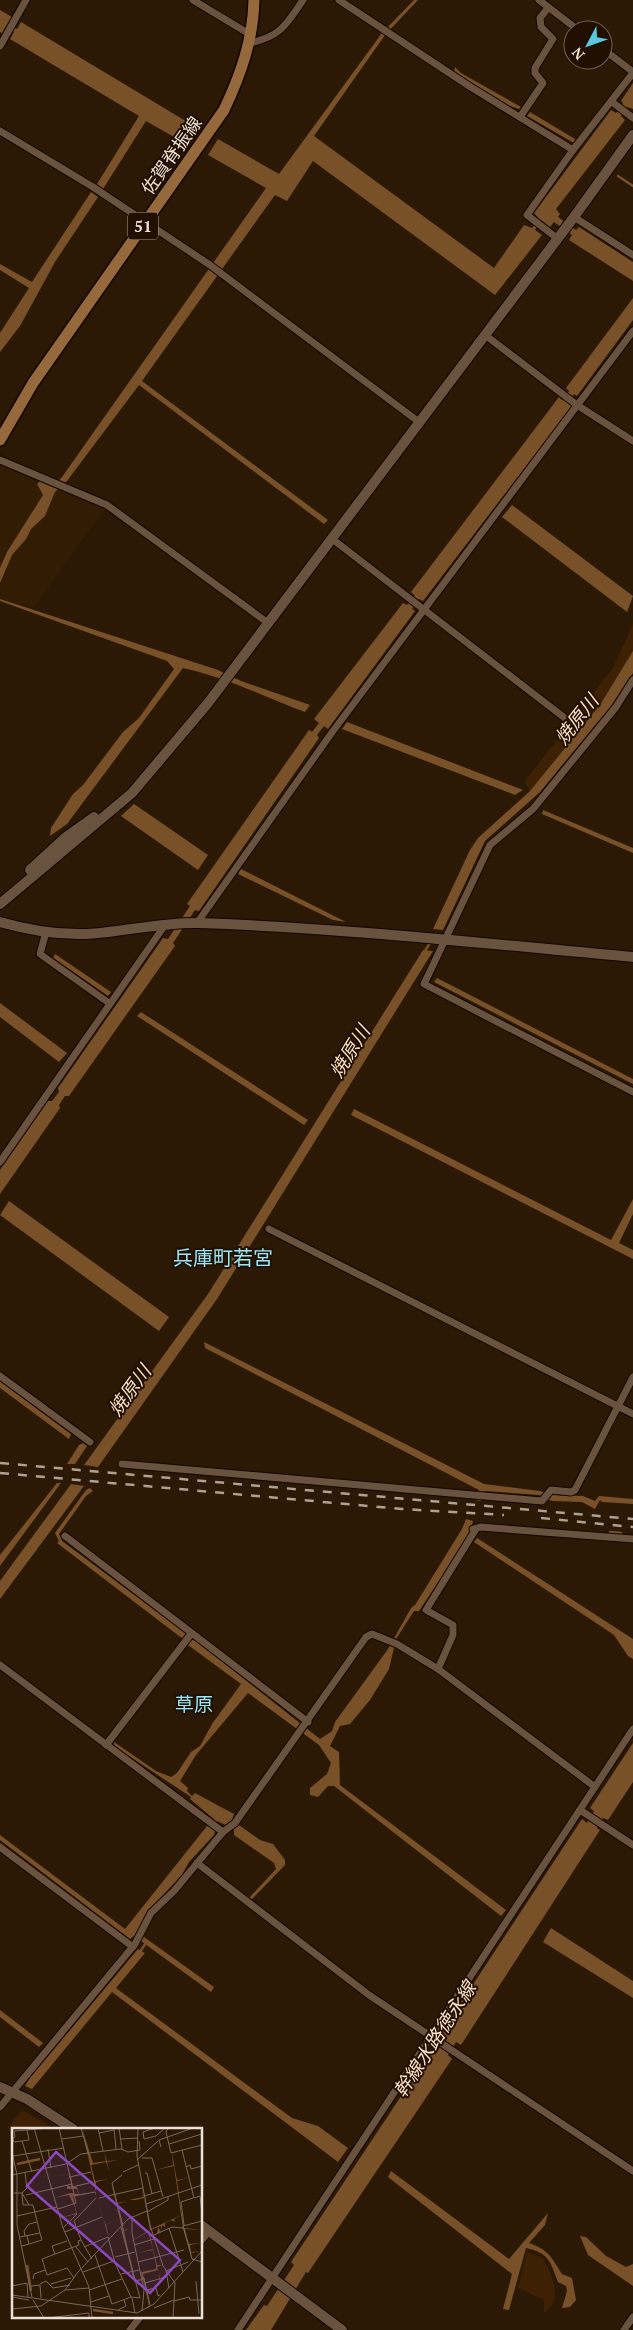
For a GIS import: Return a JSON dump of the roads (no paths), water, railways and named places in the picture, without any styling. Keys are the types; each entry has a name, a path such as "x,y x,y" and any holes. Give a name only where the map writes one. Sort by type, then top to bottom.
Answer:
{"main road":[{"name":"佐賀脊振線","path":"0,440 33,384 224,110 245,62 250,39 254,0"}],"street":[{"path":"0,46 26,0"},
{"path":"193,0 250,39 269,39 278,32 303,0"},
{"path":"339,0 469,86 573,150"},
{"path":"538,0 564,20"},
{"path":"520,116 543,83 535,73 535,68 553,40 541,27 540,18 548,8"},
{"path":"558,238 527,215 573,150 612,102 633,72 613,57"},
{"path":"612,102 632,118"},
{"path":"0,131 102,193 222,273 419,422"},
{"path":"0,904 132,793 223,683 574,217 633,135"},
{"path":"574,217 633,255"},
{"path":"192,923 333,731 633,331"},
{"path":"485,335 577,405 633,440"},
{"path":"0,460 54,481 107,505 268,623"},
{"path":"331,538 570,722"},
{"path":"633,680 630,690 533,809 490,845 424,984 633,1092"},
{"path":"0,897 66,838 143,780"},
{"path":"0,922 46,932 87,934 192,923 282,927 633,957"},
{"path":"0,1162 109,1003 170,925"},
{"path":"46,932 40,954 109,1003"},
{"path":"269,1229 633,1414"},
{"path":"0,1376 90,1442"},
{"path":"122,1464 542,1501 548,1492 571,1492 575,1490 633,1377"},
{"path":"438,1669 453,1635 453,1625 426,1610 474,1529 480,1527 633,1539"},
{"path":"65,1536 308,1722"},
{"path":"106,1746 191,1634"},
{"path":"0,2107 133,1947 151,1914 174,1891 226,1828 298,1732 308,1722 366,1637 372,1634 397,1644 438,1669 595,1787"},
{"path":"0,1665 106,1746 211,1822 226,1828"},
{"path":"238,2330 633,1729"},
{"path":"580,1810 633,1844"},
{"path":"0,1847 133,1947"},
{"path":"197,1863 369,1994 633,2171"},
{"path":"0,2087 28,2099 72,2128"},
{"path":"205,2228 342,2330"},
{"path":"624,2330 633,2317"},
{"path":"130,2330 139,2318"}],"waterway":[{"path":"618,176 633,186"},
{"name":"焼原川","path":"425,951 431,941"},
{"path":"610,1532 621,1533"},
{"path":"139,1953 146,1943"}],"railway":[{"path":"0,1463 633,1519"},
{"path":"0,1473 402,1509 504,1515"},
{"path":"541,1518 633,1527"}],"district":[{"name":"兵庫町若宮","path":"223,1257"},
{"name":"草原","path":"194,1703"}],"water label":[{"name":"幹線水路徳永線","path":"434,2039"}]}
